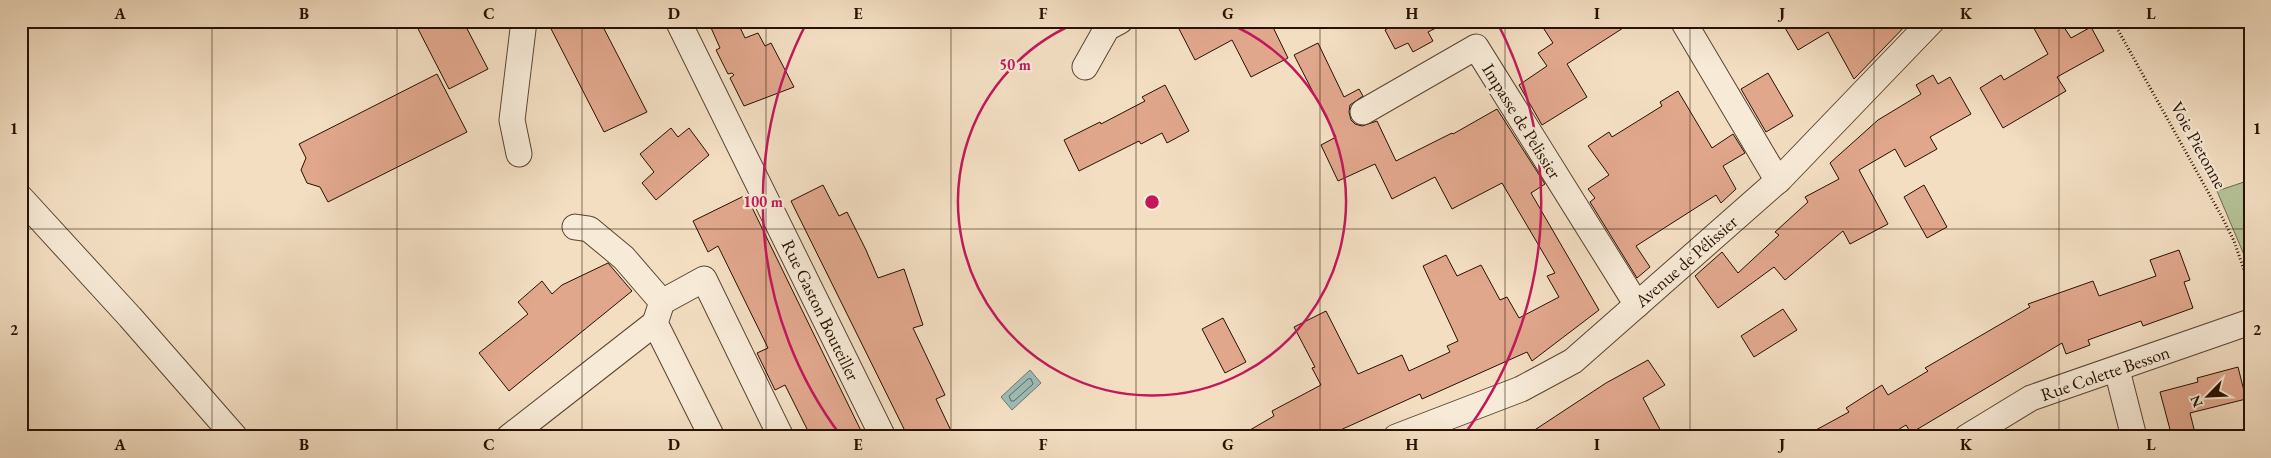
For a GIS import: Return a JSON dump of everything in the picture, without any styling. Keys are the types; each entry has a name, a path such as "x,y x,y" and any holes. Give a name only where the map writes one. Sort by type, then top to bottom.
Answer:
{"street":[{"path":"519,154 512,120 524,21"},
{"name":"Rue Gaston Bouteiller","path":"678,21 883,437"},
{"path":"1085,67 1107,28 1120,21"},
{"path":"1683,21 1778,181"},
{"name":"Avenue de Pélissier","path":"1396,437 1521,389 1573,361 1778,181 1932,21"},
{"name":"Impasse de Pelissier","path":"1363,112 1476,47 1636,305"},
{"path":"21,198 130,317 235,437"},
{"path":"575,227 589,229 624,258 659,313 712,437"},
{"path":"510,437 659,313 704,279 781,437"},
{"name":"Rue Colette Besson","path":"1967,437 2031,398 2117,370 2250,322"},
{"path":"2117,370 2134,437"}],"path":[{"name":"Voie Pietonne","path":"2113,21 2222,217 2234,241 2250,287"}],"green space":[{"path":"2250,180 2250,269 2217,191"}],"water":[{"path":"1030,370 1041,383 1012,410 1001,397"}],"building":[{"path":"414,21 463,21 488,69 449,89"},
{"path":"547,21 600,21 647,112 604,132"},
{"path":"708,21 737,21 745,38 758,33 765,46 771,43 794,87 744,106 730,78 734,75 732,73 728,74 716,50 720,48"},
{"path":"1190,21 1270,21 1288,58 1251,77 1232,40 1195,60 1178,27"},
{"path":"1396,21 1450,21 1428,32 1433,41 1413,52 1408,43 1395,49 1385,30 1397,23"},
{"path":"1557,21 1634,21 1567,64 1587,97 1542,125 1519,85 1547,66 1538,53 1553,43 1544,29"},
{"path":"1781,21 1910,21 1854,79 1828,32 1798,50"},
{"path":"2030,21 2060,21 2071,38 2091,27 2104,51 2057,77 2066,91 2003,128 1980,88 2001,75 2004,80 2048,54"},
{"path":"1318,43 1344,97 1359,89 1363,96 1350,105 1351,120 1355,124 1362,126 1377,121 1396,161 1453,134 1497,109 1545,184 1531,193 1599,310 1532,361 1527,352 1422,399 1420,394 1325,437 1238,437 1274,416 1272,411 1321,385 1312,368 1315,367 1294,327 1326,311 1358,374 1402,355 1409,371 1450,352 1447,346 1458,341 1423,266 1446,255 1457,276 1481,265 1500,300 1507,297 1519,318 1559,297 1547,276 1555,273 1502,183 1452,209 1435,177 1392,199 1375,164 1338,181 1321,145 1336,137 1294,55"},
{"path":"1768,73 1793,116 1766,132 1741,89"},
{"path":"437,74 467,132 328,202 320,187 307,183 301,170 306,158 299,144"},
{"path":"1933,75 1938,84 1950,77 1971,114 1930,137 1937,149 1905,167 1895,149 1859,170 1888,224 1850,244 1843,231 1785,280 1774,267 1718,308 1695,276 1722,252 1738,273 1779,235 1775,232 1808,202 1805,197 1839,179 1830,163 1878,120 1921,94 1916,85"},
{"path":"1165,85 1189,131 1167,143 1162,133 1141,144 1139,141 1079,171 1064,140 1100,122 1101,124 1145,101 1142,97"},
{"path":"1678,91 1712,148 1733,134 1745,153 1723,166 1736,189 1721,203 1716,195 1636,246 1650,267 1637,278 1590,202 1595,198 1588,189 1609,175 1588,146 1609,132 1612,137 1662,106 1660,102"},
{"path":"671,128 678,137 689,128 709,155 656,200 642,183 654,172 640,154"},
{"path":"823,185 839,216 847,212 878,278 904,269 923,325 913,328 945,395 936,399 954,437 908,437 791,201"},
{"path":"1924,185 1947,227 1927,238 1904,197"},
{"path":"746,195 864,437 811,437 785,385 775,390 757,353 768,348 718,246 708,252 693,221"},
{"path":"2179,250 2190,280 2184,282 2193,308 2143,326 2141,321 2088,340 2090,345 2066,354 2062,343 1911,433 1906,425 1886,437 1803,437 1849,412 1846,408 1882,385 1888,395 1928,371 1925,368 2030,307 2028,304 2093,281 2099,296 2156,276 2150,260"},
{"path":"608,263 632,291 509,391 479,353 528,314 518,302 542,281 552,294 562,285"},
{"path":"1783,309 1797,330 1754,357 1741,336"},
{"path":"1223,318 1246,362 1225,373 1202,329"},
{"path":"1648,360 1665,385 1643,398 1664,437 1524,437 1606,383"},
{"path":"2238,367 2246,399 2190,413 2196,437 2172,437 2160,392 2198,382 2197,378"}]}
